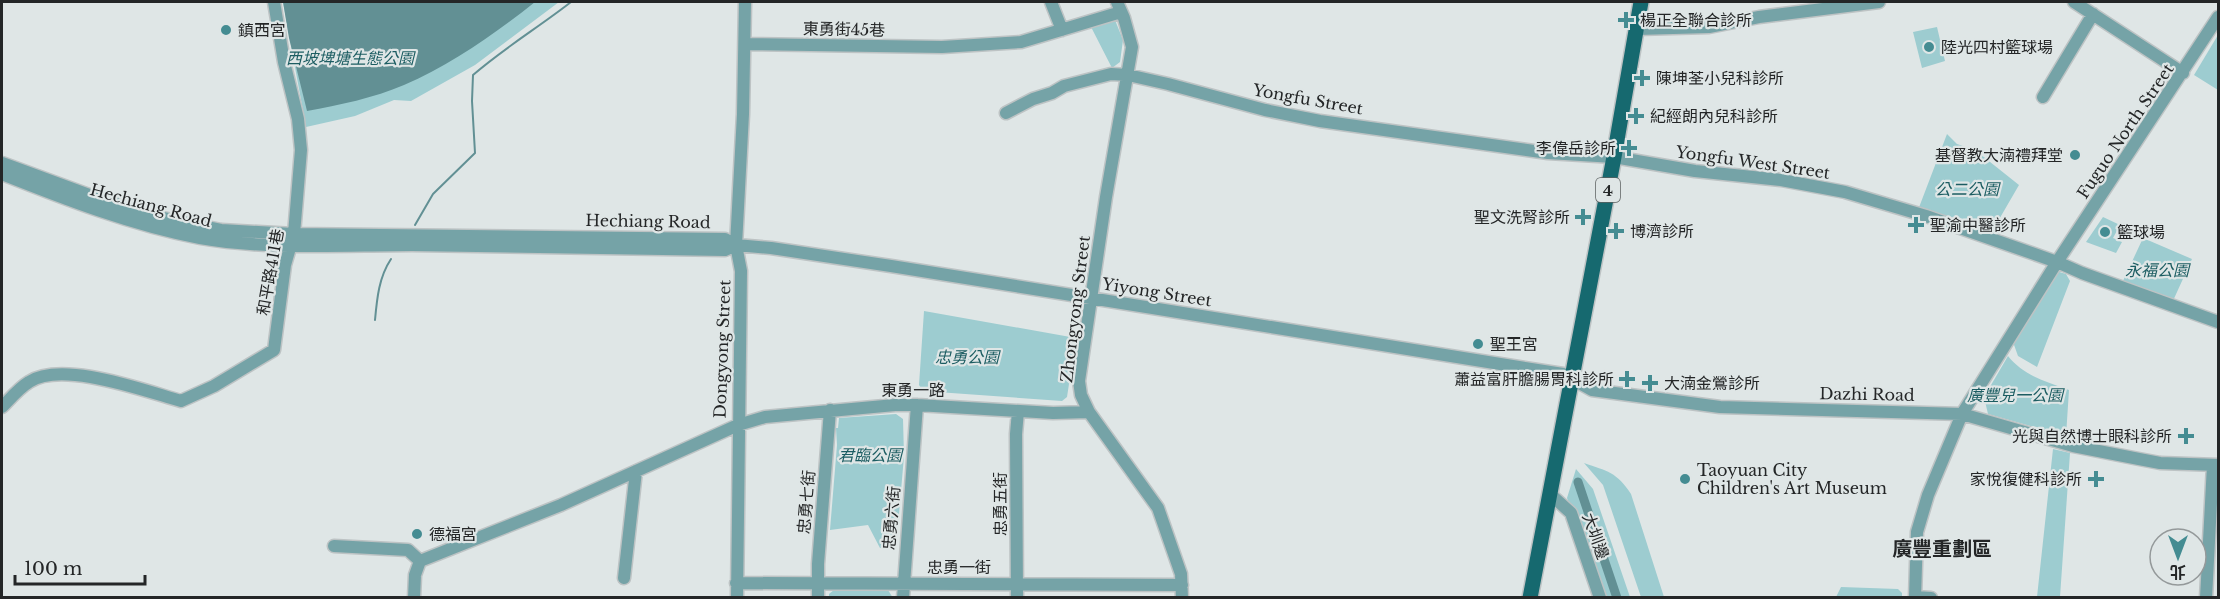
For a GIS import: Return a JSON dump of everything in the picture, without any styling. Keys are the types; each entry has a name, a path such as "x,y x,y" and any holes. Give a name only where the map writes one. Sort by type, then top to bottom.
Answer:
{"main road":[{"name":"4","path":"1530,597 1614,157 1641,2"}],"street":[{"name":"和平路411巷","path":"2,407 29,382 57,375 89,376 181,401 214,386 274,350 285,265 293,239 301,150 298,119 273,2"},
{"name":"Dongyong Street","path":"420,561 561,505 738,425 741,271 736,245 743,126 745,2"},
{"path":"1051,2 1062,30"},
{"path":"1636,29 1709,27 1759,17 1878,2"},
{"path":"2074,2 2183,73"},
{"name":"東勇街45巷","path":"745,44 942,47 1021,42 1062,30 1119,7"},
{"name":"Zhongyong Street","path":"1119,7 1132,47 1079,381 1081,395 1089,412 1158,508 1181,574 1182,591"},
{"path":"2043,97 2093,14"},
{"name":"Fuguo North Street","path":"1916,597 1917,532 1928,495 1962,414 2057,262 2218,18"},
{"name":"Yongfu Street","path":"1006,113 1064,86 1111,74 1128,75 1265,110 1320,120 1548,153 1614,157"},
{"name":"Yongfu West Street","path":"1614,157 1695,171 1781,180 1845,192 1926,216 2218,322"},
{"name":"Hechiang Road","path":"2,162 100,199 158,217 221,230 293,239"},
{"name":"Hechiang Road","path":"2,174 94,208 159,228 199,238 225,241 725,239 736,245"},
{"name":"Yiyong Street","path":"736,245 771,248 1092,298 1554,373 1572,378"},
{"name":"Dazhi Road","path":"1572,378 1592,390 1720,407 1962,414 2073,446 2160,463 2216,465"},
{"name":"東勇一路","path":"738,425 765,417 830,410 917,405 1018,411 1089,412"},
{"name":"忠勇六街","path":"903,597 917,405"},
{"name":"忠勇七街","path":"818,597 830,410"},
{"name":"忠勇五街","path":"1017,597 1016,434 1018,411"},
{"path":"737,597 735,583 738,425"},
{"path":"2206,597 2216,465"},
{"path":"624,578 636,471"},
{"name":"大圳邊","path":"1549,493 1571,513 1600,597"},
{"path":"334,546 408,550 420,561 414,597"},
{"name":"忠勇一街","path":"735,583 1017,584 1182,591"},
{"path":"1916,597 1931,597"}],"green space":[{"name":"西坡埤塘生態公園","path":"283,2 559,2 475,65 411,101 394,100 355,116 306,127"},
{"path":"1115,20 1123,40 1120,62 1112,68 1089,23"},
{"name":"陸光四村籃球場","path":"1937,27 1945,61 1922,68 1913,32"},
{"path":"2218,35 2218,90 2194,75"},
{"name":"公二公園","path":"1947,134 1957,144 1975,150 2019,185 1990,235 1918,210"},
{"name":"籃球場","path":"2103,217 2120,225 2113,238 2122,242 2116,253 2086,242"},
{"name":"永福公園","path":"2143,238 2192,259 2172,303 2123,281"},
{"path":"2056,271 2066,274 2070,281 2037,367 2018,356 2013,342"},
{"name":"忠勇公園","path":"924,311 1076,338 1067,397 1062,401 923,391 919,385"},
{"name":"廣豐兒一公園","path":"2008,356 2028,373 2069,390 2066,436 1988,414 1984,397"},
{"name":"君臨公園","path":"896,414 903,419 904,456 896,549 880,548 868,525 830,530 837,445 836,428 838,428 839,418"},
{"path":"2053,449 2070,453 2060,597 2037,597"},
{"path":"1584,463 1616,477 1631,494 1664,597 1641,597 1603,485"},
{"path":"1576,469 1593,489 1630,597 1602,597 1567,498"},
{"path":"1841,587 1898,589 1902,597 1836,597"},
{"path":"834,590 888,590 893,598 829,598 829,594"}],"shaded area":[{"name":"西坡埤塘生態公園","path":"283,2 535,2 473,48 422,77 393,90 344,104 307,111 289,38"}],"waterway":[{"path":"415,225 433,194 475,153 473,75 571,2"},
{"path":"375,320 381,280 391,259"},
{"path":"1578,482 1617,598"}],"place":[{"name":"楊正全聯合診所","path":"1626,20"},
{"name":"鎮西宮","path":"226,30"},
{"name":"陸光四村籃球場","path":"1929,47"},
{"name":"陳坤荃小兒科診所","path":"1642,78"},
{"name":"紀經朗內兒科診所","path":"1636,116"},
{"name":"李偉岳診所","path":"1629,148"},
{"name":"基督教大湳禮拜堂","path":"2075,155"},
{"name":"聖文洗腎診所","path":"1583,217"},
{"name":"聖渝中醫診所","path":"1916,225"},
{"name":"博濟診所","path":"1616,231"},
{"name":"籃球場","path":"2105,232"},
{"name":"聖王宮","path":"1478,344"},
{"name":"蕭益富肝膽腸胃科診所","path":"1627,379"},
{"name":"大湳金鶯診所","path":"1650,383"},
{"name":"光與自然博士眼科診所","path":"2186,436"},
{"name":"Taoyuan City Children's Art Museum","path":"1685,479"},
{"name":"家悅復健科診所","path":"2096,479"},
{"name":"德福宮","path":"417,534"}],"district":[{"name":"廣豐重劃區","path":"1942,549"}]}
